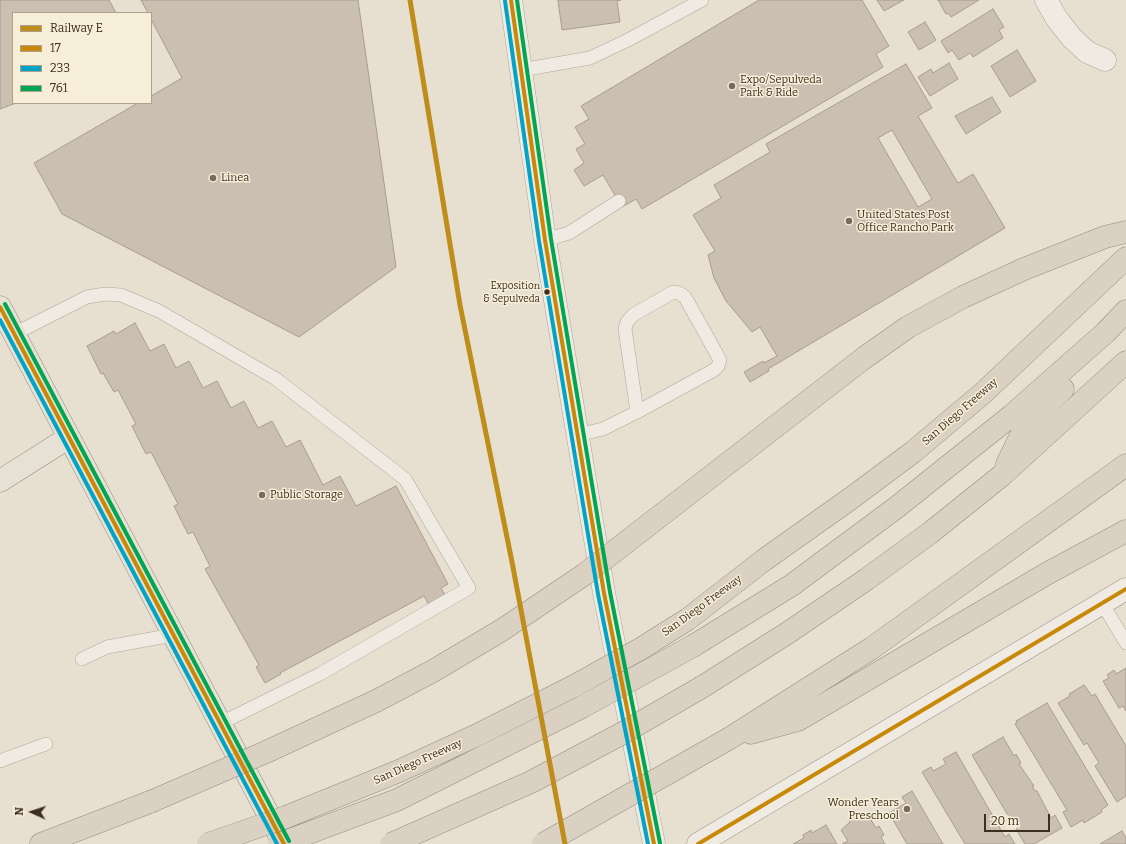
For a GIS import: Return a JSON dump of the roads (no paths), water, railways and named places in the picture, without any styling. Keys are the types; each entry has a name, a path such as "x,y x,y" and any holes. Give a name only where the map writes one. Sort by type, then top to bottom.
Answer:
{"highway":[{"path":"41,844 150,802 327,725 433,672 502,630 585,574 864,358 908,328 963,297 1024,269 1106,237 1126,232"},
{"name":"San Diego Freeway","path":"208,844 286,817 399,771 434,755 576,685 642,648 688,619 764,560 850,500 913,452 982,394 1126,258"},
{"path":"279,844 397,800 582,707 693,646 792,585 897,507 1011,416 1106,332 1126,311"},
{"path":"1001,476 1027,423 1126,330"},
{"path":"391,844 531,782 621,734 702,687 786,634 867,579 930,533 1001,476 1126,362"},
{"path":"543,844 730,738 872,648 1126,464"},
{"path":"730,738 798,720 1048,573 1126,531"}],"main road":[{"path":"0,307 284,844"},
{"path":"0,481 68,438"}],"street":[{"path":"511,0 545,240 577,435 604,593 654,844"},
{"path":"1046,0 1057,19 1072,38 1087,52 1104,60"},
{"path":"698,844 1126,589"}],"lane":[{"path":"521,70 590,58 628,40 702,0"},
{"path":"545,240 569,233 618,201"},
{"path":"577,435 603,429 637,412 714,370 718,366 720,360 685,297 680,293 673,292 633,315 627,322 625,329 637,412"},
{"path":"14,334 87,297 105,294 121,295 159,311 276,379 405,479 469,588 320,674 221,723"},
{"path":"1102,603 1126,643"},
{"path":"82,659 107,647 173,635"},
{"path":"0,761 46,744"}],"rail line":[{"name":"E","path":"410,0 460,305 512,562 565,844"}],"place":[{"name":"Expo/Sepulveda Park & Ride","path":"732,86"},
{"name":"Linea","path":"213,178"},
{"name":"United States Post Office Rancho Park","path":"849,221"},
{"name":"Exposition & Sepulveda","path":"547,292"},
{"name":"Public Storage","path":"262,495"},
{"name":"Wonder Years Preschool","path":"907,809"}]}
